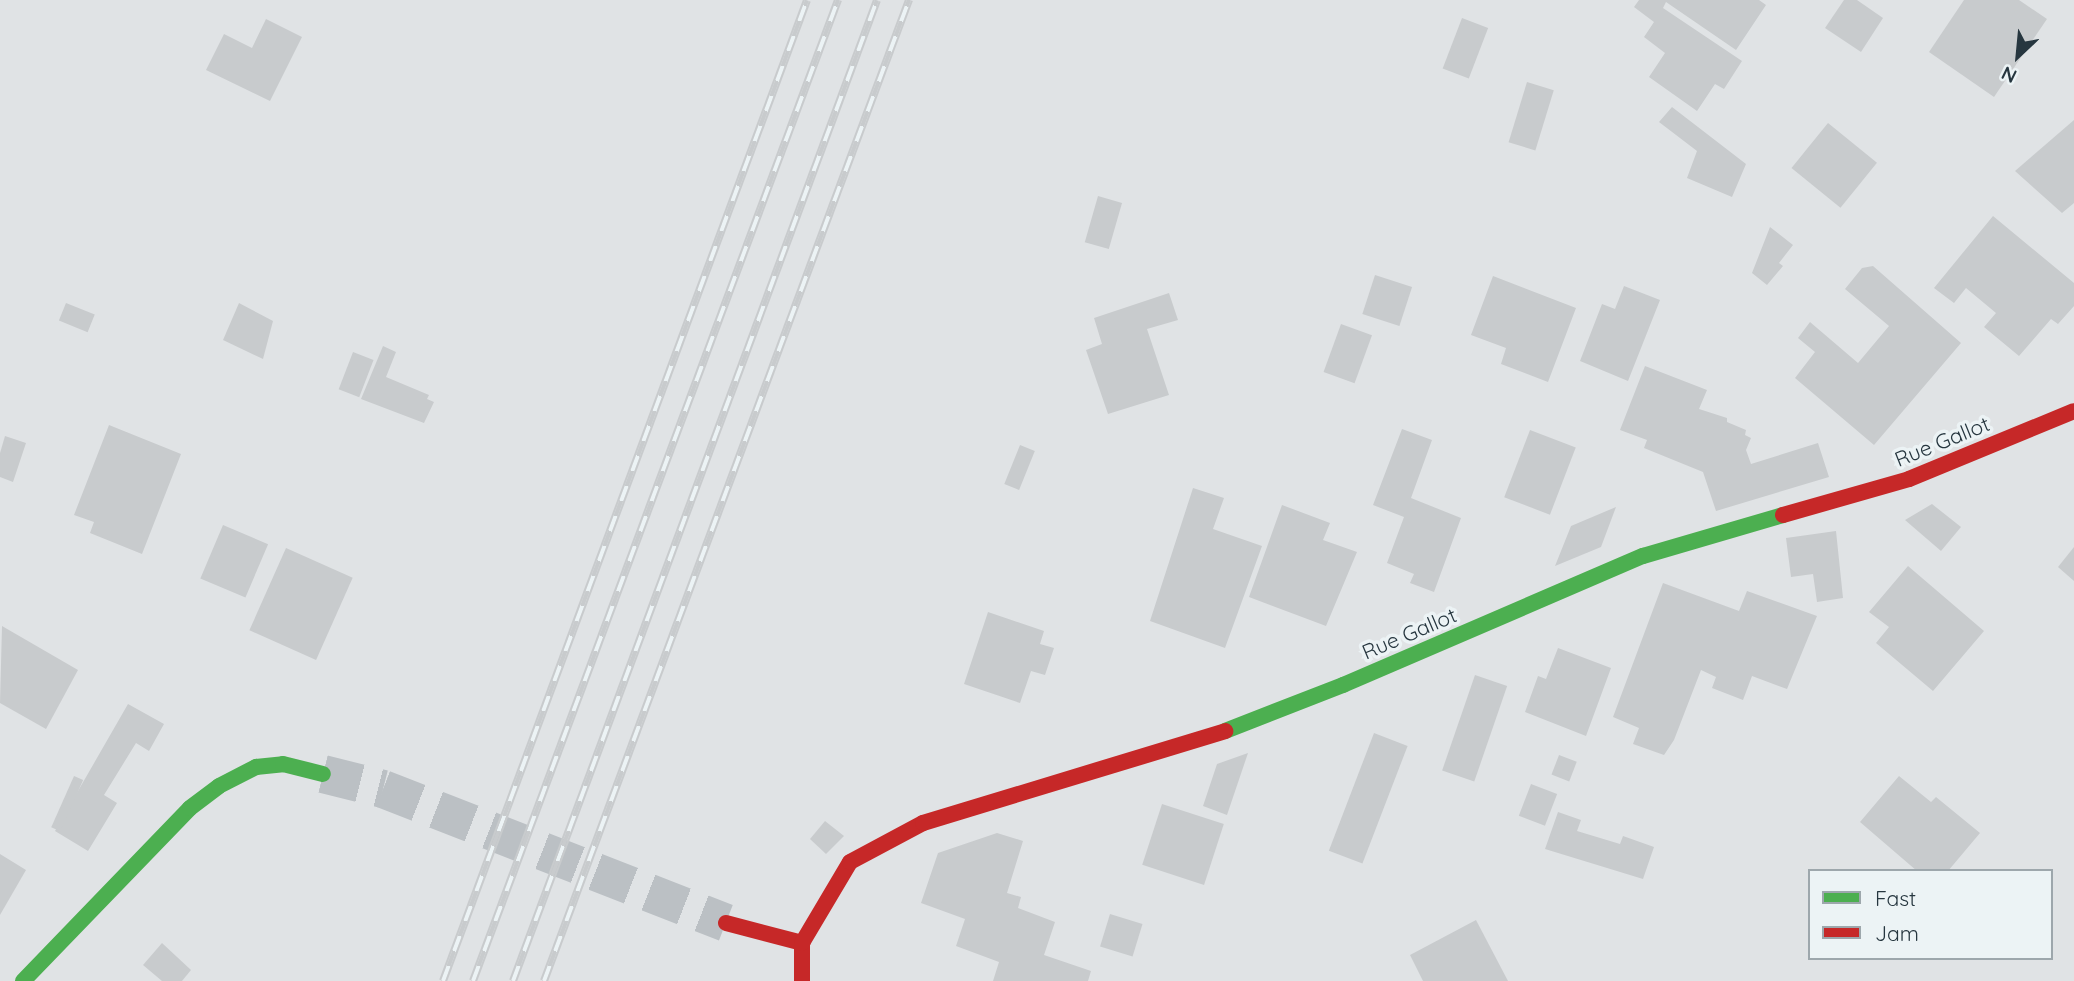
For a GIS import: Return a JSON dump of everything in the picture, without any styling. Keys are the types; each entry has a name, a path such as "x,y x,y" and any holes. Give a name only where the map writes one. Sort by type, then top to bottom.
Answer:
{"street":[{"name":"Rue Gallot","path":"802,943 850,862 923,823 1204,739 1342,685 1643,556 1909,479 2074,411"},
{"path":"23,981 190,808 219,786 256,767 283,764 323,774"},
{"path":"726,923 802,943 802,981"}],"building":[{"path":"1639,0 1759,0 1766,5 1736,50 1666,2 1663,8 1742,61 1724,89 1715,84 1697,111 1649,77 1665,53 1644,37 1654,22 1634,7"},
{"path":"1844,0 1857,0 1883,18 1861,52 1825,28"},
{"path":"1964,0 2019,0 2047,19 1994,97 1929,52"},
{"path":"1462,18 1488,28 1469,78 1443,68"},
{"path":"266,19 302,37 270,101 206,70 224,34 252,48"},
{"path":"1527,82 1554,90 1535,150 1509,142"},
{"path":"1672,107 1746,164 1732,197 1687,178 1697,151 1659,122"},
{"path":"2074,120 2074,203 2062,213 2015,171"},
{"path":"1828,123 1877,163 1840,208 1791,168"},
{"path":"1098,196 1122,203 1109,249 1085,242"},
{"path":"1993,216 2074,283 2074,306 2058,324 2051,319 2019,356 1984,327 1996,313 1966,288 1954,303 1934,288"},
{"path":"1770,227 1793,245 1779,263 1783,266 1767,285 1752,273"},
{"path":"1873,266 1961,343 1874,445 1795,378 1815,352 1798,338 1810,322 1858,363 1889,326 1845,289 1862,268"},
{"path":"1375,275 1412,287 1399,326 1362,314"},
{"path":"1493,276 1576,308 1548,382 1501,364 1506,348 1471,335"},
{"path":"1624,286 1660,300 1628,381 1580,361 1602,304 1615,309"},
{"path":"1169,293 1178,320 1147,329 1169,395 1108,414 1086,350 1102,344 1094,318"},
{"path":"66,303 95,315 88,332 59,321"},
{"path":"239,303 273,321 263,359 223,340"},
{"path":"1341,324 1372,335 1355,383 1324,372"},
{"path":"383,346 396,352 386,377 429,395 427,399 434,402 424,423 361,399"},
{"path":"353,352 374,360 359,397 339,389"},
{"path":"1645,366 1707,390 1699,409 1727,418 1727,422 1746,430 1745,435 1751,438 1746,450 1751,464 1818,443 1829,477 1716,511 1703,472 1644,448 1647,440 1620,430"},
{"path":"109,425 181,454 142,554 90,533 94,522 74,515"},
{"path":"1402,429 1432,440 1411,498 1461,518 1434,592 1410,583 1414,574 1387,563 1404,517 1373,505"},
{"path":"1530,430 1576,448 1550,515 1504,497"},
{"path":"5,436 26,443 13,482 0,477 0,453"},
{"path":"1020,445 1035,451 1019,490 1004,484"},
{"path":"1193,488 1224,498 1213,529 1262,546 1225,648 1150,621"},
{"path":"1932,504 1961,527 1941,551 1905,520"},
{"path":"1282,505 1330,523 1323,540 1357,552 1326,626 1249,597"},
{"path":"1616,507 1601,547 1555,566 1571,526"},
{"path":"223,525 268,544 245,598 200,578"},
{"path":"1836,531 1843,598 1817,602 1813,574 1791,577 1786,538"},
{"path":"2074,547 2074,581 2058,567"},
{"path":"286,548 353,578 316,660 249,630"},
{"path":"1908,566 1984,631 1933,691 1876,643 1889,627 1869,612"},
{"path":"1663,583 1739,611 1747,591 1817,616 1787,689 1752,676 1743,700 1712,688 1716,677 1701,670 1674,740 1664,755 1633,744 1639,728 1613,717"},
{"path":"988,612 1044,631 1040,644 1054,648 1045,675 1031,671 1020,703 964,684"},
{"path":"2,626 78,670 46,729 0,703"},
{"path":"1558,648 1611,668 1586,736 1525,712 1538,676 1546,679"},
{"path":"1475,675 1507,686 1474,782 1442,770"},
{"path":"128,704 164,724 149,751 136,743 104,795 117,803 88,851 55,831"},
{"path":"1374,733 1408,746 1362,864 1329,851"},
{"path":"1248,753 1227,815 1203,806 1217,764"},
{"path":"1559,755 1577,762 1569,781 1551,775"},
{"path":"74,776 83,780 60,831 51,827"},
{"path":"1899,776 1931,802 1936,797 1980,833 1950,869 1915,869 1860,822"},
{"path":"1531,784 1557,794 1545,826 1519,816"},
{"path":"1162,804 1224,824 1204,885 1142,865"},
{"path":"1558,812 1581,820 1577,831 1620,844 1623,836 1654,847 1643,879 1545,849"},
{"path":"825,821 844,836 826,854 810,839"},
{"path":"997,833 1023,841 1007,893 1021,897 1018,908 1055,922 1044,955 1091,971 1088,981 993,981 999,962 956,946 965,919 921,903 938,853"},
{"path":"0,854 26,870 0,915"},
{"path":"1110,914 1143,924 1133,956 1100,947"},
{"path":"1476,920 1508,981 1423,981 1410,955"},
{"path":"162,943 191,970 182,981 162,981 143,965"}],"tunnel":[{"path":"323,774 383,789 726,923"}],"railway":[{"path":"443,981 807,0"},
{"path":"473,981 838,0"},
{"path":"513,981 877,0"},
{"path":"544,981 909,0"}],"traffic: fast":[{"path":"1225,731 1343,685 1643,556 1783,515"},
{"path":"23,981 190,808 219,786 256,767 283,764 323,774"}],"traffic: jam":[{"path":"1783,515 1909,479 2074,411"},
{"path":"802,981 802,943 850,862 923,823 1225,731"},
{"path":"726,923 802,943"}]}
